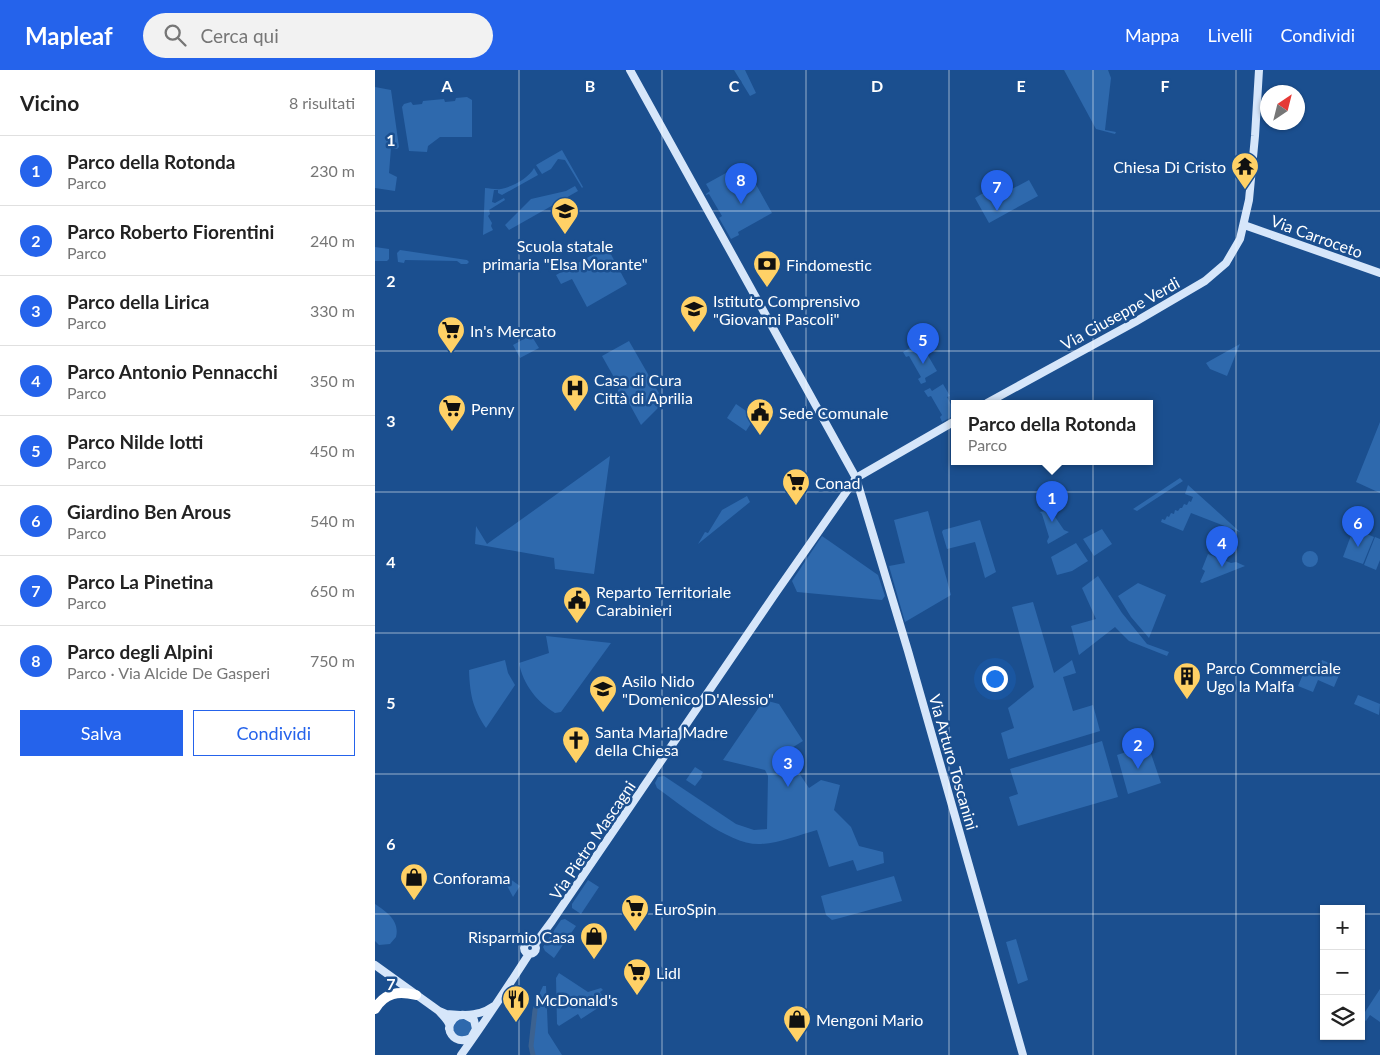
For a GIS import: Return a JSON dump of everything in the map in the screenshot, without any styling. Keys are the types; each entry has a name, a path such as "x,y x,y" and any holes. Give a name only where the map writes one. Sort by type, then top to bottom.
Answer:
{"highway":[{"path":"375,1009 383,998 397,992 416,995"}],"street":[{"name":"Via Arturo Toscanini","path":"629,70 856,478 909,655 1023,1055"},
{"name":"Via Giuseppe Verdi","path":"992,400 1135,322 1209,278 1226,263 1233,252 1244,225 1249,200 1255,144 1259,70"},
{"name":"Via Carroceto","path":"1244,225 1380,273"},
{"path":"856,478 951,423"},
{"name":"Via Pietro Mascagni","path":"459,1055 487,1018 529,954 524,950 525,945 530,942 535,944 553,921 856,478"},
{"path":"375,965 439,1011"},
{"name":"Via Pietro Mascagni","path":"439,1011 446,1014 478,1014 487,1011 497,1003"},
{"name":"Via Pietro Mascagni","path":"439,1011 449,1024 459,1055"},
{"path":"449,1028 455,1017 463,1014 474,1020 475,1034 466,1040 459,1040 453,1036"}],"shaded area":[{"path":"734,70 745,70 756,93 750,96"},
{"path":"1064,70 1108,70 1111,78 1105,130 1116,132 1115,134 1096,129"},
{"path":"375,87 391,90 399,147 397,149 391,148 389,173 397,177 395,191 375,188"},
{"path":"467,97 472,100 472,137 440,137 428,146 427,152 409,151 402,107 404,104 411,102 413,105 422,104 423,101 444,99 445,102 455,101 456,98"},
{"path":"562,150 582,188 565,160 558,159 551,169 542,174 536,165"},
{"path":"744,163 772,213 738,232 739,235 731,239 719,218 722,216 709,194 706,195 710,191 706,184"},
{"path":"534,168 538,175 502,195 498,193 498,190 494,190 492,202 495,203 504,198 505,200 489,210 490,214 488,216 493,230 483,235 485,188 499,189 520,182"},
{"path":"1029,180 1038,196 989,223 975,198 990,189 995,198"},
{"path":"575,186 578,191 509,230 505,225 531,199 566,191"},
{"path":"375,247 389,249 389,259 387,261 375,261"},
{"path":"607,247 627,284 587,307 572,279 561,284 556,275"},
{"path":"400,250 467,260 469,262 461,264 457,261 405,260 404,263 398,262 397,253"},
{"path":"531,335 539,348 520,358 513,345"},
{"path":"629,341 664,402 641,425 624,394 618,393 620,388 602,356"},
{"path":"920,342 937,371 925,378 926,382 921,384 918,379 921,377 909,356 906,357 903,352"},
{"path":"1240,344 1227,376 1210,369 1206,363"},
{"path":"943,384 950,396 947,397 951,404 951,417 942,422 940,417 942,415 931,396 928,397 924,391 930,388 932,391"},
{"path":"736,404 755,417 746,431 727,418"},
{"path":"1380,422 1380,493 1356,482"},
{"path":"610,456 594,574 555,569 554,558 475,544 476,526 487,544"},
{"path":"1180,478 1183,481 1137,511 1133,509"},
{"path":"1188,485 1240,532 1191,513 1183,531 1161,522 1162,519 1165,520 1167,516 1169,517 1171,513 1174,514 1175,510 1178,511 1182,508 1184,504 1187,505 1189,501 1191,502 1193,497 1185,494"},
{"path":"747,496 750,502 698,544 705,532 708,533 722,510"},
{"path":"1051,507 1051,511 1064,530 1069,532 1048,544 1049,537 1040,512"},
{"path":"928,511 951,595 905,622 889,566 905,563 894,520"},
{"path":"980,520 996,572 985,578 975,542 947,549 942,532 943,530"},
{"path":"1102,529 1112,544 1094,556 1083,539"},
{"path":"1362,529 1362,532 1374,537 1363,564 1343,557 1353,530"},
{"path":"822,536 878,575 885,596 882,600 797,592 792,581"},
{"path":"1375,537 1380,539 1380,560 1376,570 1364,565"},
{"path":"1076,543 1088,561 1072,571 1057,575 1051,557"},
{"path":"1310,551 1318,559 1310,567 1302,559"},
{"path":"1208,554 1245,566 1202,583 1200,582 1205,571 1202,569"},
{"path":"1098,576 1122,613 1147,644 1169,652 1167,656 1129,641 1115,627 1079,655 1071,626 1096,619 1082,588"},
{"path":"1138,583 1166,595 1149,638 1131,617 1118,596"},
{"path":"1033,602 1054,673 1072,660 1076,673 1063,677 1073,711 1093,705 1100,731 1008,759 1001,733 1014,728 1008,708 1034,687 1012,607"},
{"path":"546,636 611,643 561,712 555,713 542,704 532,692 527,685 519,663 549,653"},
{"path":"505,660 508,673 515,685 486,728 473,700 469,670"},
{"path":"1322,660 1342,668 1334,687 1318,680 1313,692 1298,686 1304,672 1315,676"},
{"path":"1358,695 1380,704 1379,715 1354,704"},
{"path":"764,700 779,704 803,741 785,752 809,788 821,780 840,785 834,810 851,827 859,846 883,852 884,863 857,871 853,860 829,867 817,830 761,844 735,839 707,824 657,788 655,783 658,777 664,776 736,824 754,830 767,829 768,776 765,770 723,760"},
{"path":"1102,741 1118,797 1018,826 1009,797 1018,794 1010,769"},
{"path":"1148,745 1161,783 1128,794 1117,755"},
{"path":"695,767 703,772 702,777 695,786 686,780"},
{"path":"500,872 520,886 513,897"},
{"path":"894,876 902,901 832,920 826,915 821,896"},
{"path":"588,880 599,887 581,914 572,908 572,904"},
{"path":"375,904 388,914 396,926 396,937 390,944 379,945 375,941"},
{"path":"565,919 576,926 554,958 543,947 561,920"},
{"path":"1016,939 1028,980 1018,984 1006,942"},
{"path":"559,973 588,992 601,988 603,990 600,992 605,1000 600,1003 601,1006 581,1019 578,1014 559,1026 557,1024 556,978"},
{"path":"543,986 546,986 548,1033 562,1055 534,1055 532,1046 536,1010 533,1008"},
{"path":"1380,989 1380,1022 1370,1015 1366,1021 1365,1012"},
{"path":"461,1017 472,1021 473,1033 462,1039 452,1032 453,1022"}],"waterway":[{"path":"533,1055 531,1046 535,1010"}],"place":[{"name":"Chiesa Di Cristo","path":"1245,190"},
{"name":"Parco degli Alpini","path":"741,204"},
{"name":"Parco La Pinetina","path":"997,211"},
{"name":"Scuola statale primaria \"Elsa Morante\"","path":"565,235"},
{"name":"Findomestic","path":"767,288"},
{"name":"Istituto Comprensivo \"Giovanni Pascoli\"","path":"694,333"},
{"name":"In's Mercato","path":"451,354"},
{"name":"Parco Nilde Iotti","path":"923,364"},
{"name":"Casa di Cura Città di Aprilia","path":"575,412"},
{"name":"Penny","path":"452,432"},
{"name":"Sede Comunale","path":"760,436"},
{"name":"Conad","path":"796,506"},
{"name":"Parco della Rotonda","path":"1052,522"},
{"name":"Giardino Ben Arous","path":"1358,547"},
{"name":"Parco Antonio Pennacchi","path":"1222,567"},
{"name":"Reparto Territoriale Carabinieri","path":"577,624"},
{"name":"Parco Commerciale Ugo la Malfa","path":"1187,700"},
{"name":"Asilo Nido \"Domenico D'Alessio\"","path":"603,713"},
{"name":"Santa Maria Madre della Chiesa","path":"576,764"},
{"name":"Parco Roberto Fiorentini","path":"1138,769"},
{"name":"Parco della Lirica","path":"788,787"},
{"name":"Conforama","path":"414,901"},
{"name":"EuroSpin","path":"635,932"},
{"name":"Risparmio Casa","path":"594,960"},
{"name":"Lidl","path":"637,996"},
{"name":"McDonald's","path":"516,1023"},
{"name":"Mengoni Mario","path":"797,1043"}]}
